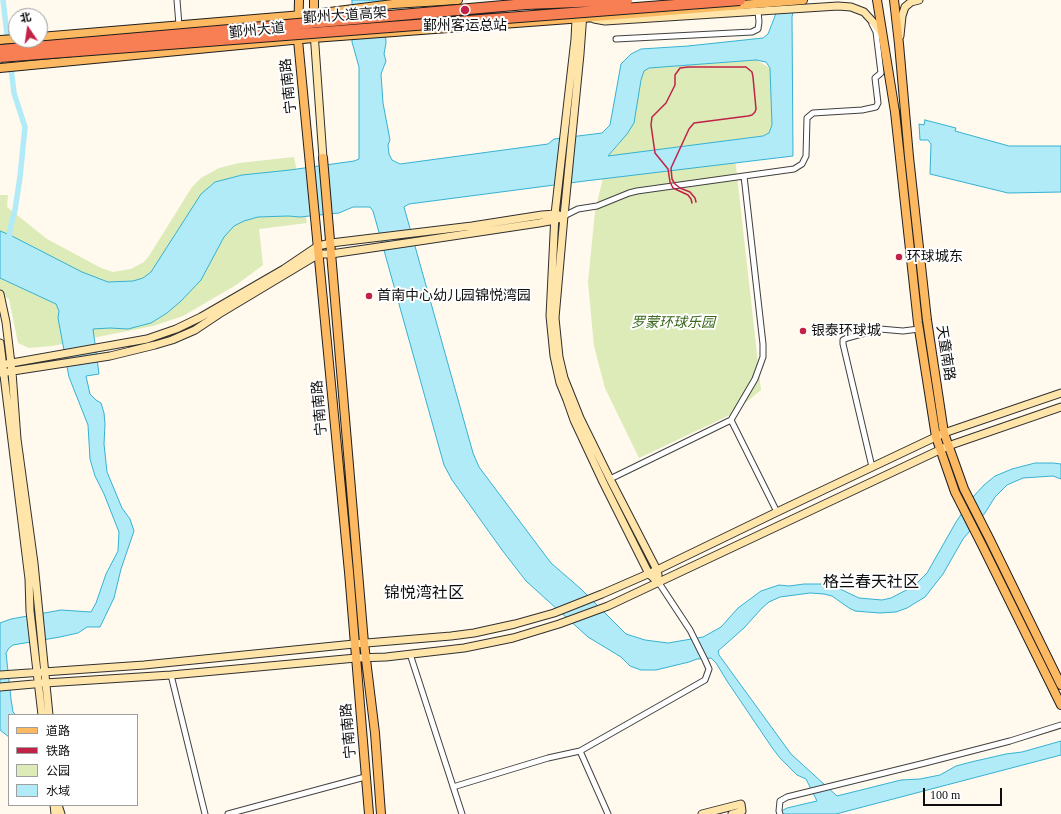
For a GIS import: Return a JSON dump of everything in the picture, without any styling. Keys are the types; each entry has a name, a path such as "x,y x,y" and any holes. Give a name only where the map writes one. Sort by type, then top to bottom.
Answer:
{"highway":[{"name":"鄞州大道高架","path":"0,50 526,4 627,0"},
{"name":"鄞州大道高架","path":"0,57 740,0"}],"main road":[{"name":"宁南南路","path":"299,0 298,40 349,572 369,814"},
{"name":"宁南南路","path":"314,0 314,14"},
{"name":"鄞州大道","path":"48,36 314,14 393,4 458,0"},
{"name":"鄞州大道","path":"0,68 313,38 580,18 773,6 803,0"},
{"path":"877,0 895,112 919,329 936,437 955,492 1061,705"},
{"name":"天童南路","path":"894,0 927,320 944,433 964,489 1061,685"},
{"name":"宁南南路","path":"323,158 364,644 375,734 381,814"}],"street":[{"path":"177,0 180,25"},
{"path":"577,0 580,18 573,134 555,318 559,357 564,378 572,400 610,479 657,570 659,583"},
{"path":"453,787 548,758 580,751 705,680 709,669 690,630 659,583 649,574 597,469 574,420 560,383 554,356 550,316 555,217 583,0"},
{"path":"899,44 902,16 905,7 911,2 919,0"},
{"path":"580,18 605,21 758,11 773,6 797,8 838,6 851,7 864,12 874,22 883,34 884,46"},
{"path":"616,39 752,32 758,30 758,11"},
{"name":"宁南南路","path":"314,14 313,38 323,158"},
{"path":"1,364 147,339 176,329 201,317 331,243 564,216 578,209 596,206 637,191 794,169 802,164 806,156 807,118 813,113 862,110 876,107 878,102 875,78 881,73 876,32 869,17"},
{"path":"610,479 731,420 755,379 763,357 763,344 744,176"},
{"path":"2,373 110,356 155,345 195,330 318,250 331,254 406,243 555,217"},
{"path":"0,294 6,322 12,372 17,438 34,563 42,683 42,714"},
{"path":"872,467 844,352 843,340 880,329 903,331 919,329"},
{"path":"0,343 2,373 29,579 30,611 41,672"},
{"path":"0,675 144,666 354,644 451,636 474,633 516,624 554,613 649,574 944,433 1061,393"},
{"path":"0,687 171,675 410,654 464,648 513,638 559,624 608,606 948,446 1061,407"},
{"path":"731,420 777,512"},
{"path":"410,654 462,814"},
{"path":"171,675 205,814"},
{"path":"42,683 49,714"},
{"path":"780,814 780,801 787,797 1010,741 1061,725"},
{"path":"580,751 608,814"},
{"path":"228,814 365,777"},
{"path":"702,814 740,804 742,812 732,814"}],"green space":[{"name":"罗蒙环球乐园","path":"756,60 770,68 772,125 769,133 763,136 733,140 761,390 732,414 639,458 605,388 594,346 588,282 595,212 608,156 620,143 644,70 649,68"},
{"path":"294,157 307,223 259,229 263,265 236,285 183,316 153,326 52,346 29,348 18,343 9,299 0,294 0,195 8,195 7,207 47,239 101,268 113,272 131,269 144,262 192,187 201,178 219,168 239,163"}],"water":[{"path":"352,0 383,0 386,43 384,54 386,61 381,74 383,103 390,140 388,145 389,154 392,160 400,164 548,144 554,139 602,133 610,125 621,64 631,54 641,49 688,46 763,38 768,34 779,0 795,0 792,17 793,156 409,204 404,207 473,453 479,467 551,563 581,589 626,634 645,640 668,643 703,637 721,627 738,608 761,591 779,585 789,586 804,584 828,584 859,598 882,600 891,598 910,588 927,573 956,522 973,497 995,476 1012,469 1035,463 1061,464 1061,479 1053,476 1023,478 1007,485 995,497 985,513 963,539 943,574 925,597 907,608 896,612 880,613 855,611 832,596 824,594 810,593 780,597 769,602 762,608 744,628 718,651 719,655 791,754 837,796 901,780 920,779 940,775 956,766 1006,754 1022,752 1061,741 1061,755 836,814 776,814 787,808 817,801 806,779 797,775 773,749 716,663 711,658 697,659 656,670 641,670 630,666 621,657 588,637 526,581 452,480 444,465 373,211 370,207 353,207 339,213 300,217 258,217 244,221 234,226 224,237 201,280 167,313 151,323 128,329 93,329 99,374 86,376 90,394 101,403 104,413 104,444 107,472 122,508 130,519 134,531 121,569 114,598 100,627 87,627 78,633 13,645 9,648 6,653 11,699 13,712 15,714 8,714 8,736 0,730 0,623 11,619 61,610 91,612 96,603 106,574 118,551 119,532 95,476 90,459 88,425 69,377 58,318 59,311 56,304 0,278 0,231 82,272 108,282 133,281 143,278 151,272 201,194 215,182 242,175 290,170 359,159 359,67 352,42","holes":["756,60 766,62 770,68 772,125 769,133 763,136 608,156 627,134 634,123 641,80 644,71 649,68"]},
{"path":"925,120 956,128 955,131 1009,146 1061,146 1061,192 1008,193 930,174 931,144 928,140 920,140 919,124 924,125"}],"waterway":[{"path":"3,0 14,93 25,127 20,177 9,242"}],"railway":[{"path":"692,203 688,195 673,188 670,182 668,169 655,153 651,125 652,117 666,103 675,85 675,75 680,68 746,67 752,72 756,109 755,112 748,116 694,123 689,129 671,168 672,179 675,184 690,192 695,198 696,202"}],"place":[{"name":"鄞州客运总站","path":"465,10"},
{"name":"环球城东","path":"899,257"},
{"name":"首南中心幼儿园锦悦湾园","path":"369,296"},
{"name":"银泰环球城","path":"803,331"}],"district":[{"name":"格兰春天社区","path":"871,583"},
{"name":"锦悦湾社区","path":"424,594"}]}
